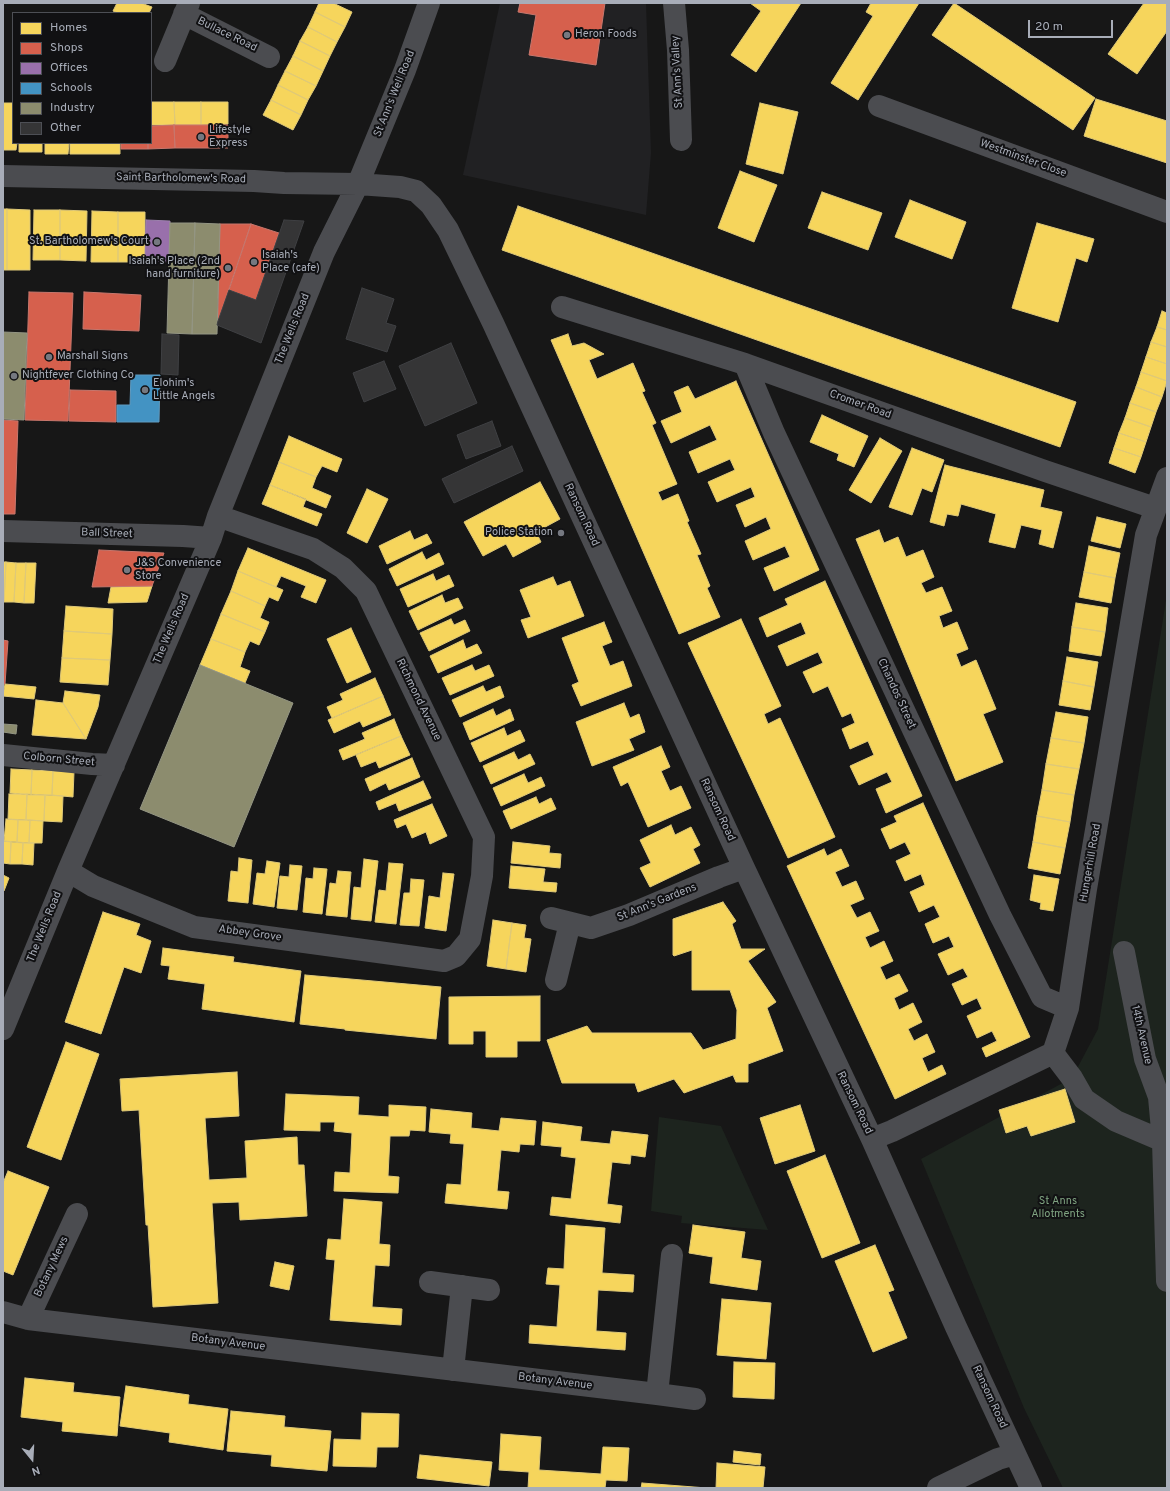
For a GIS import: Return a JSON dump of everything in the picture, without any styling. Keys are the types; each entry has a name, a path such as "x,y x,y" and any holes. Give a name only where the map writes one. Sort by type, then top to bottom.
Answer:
{"street":[{"name":"St Ann's Well Road","path":"358,184 405,70 429,3"},
{"name":"St Ann's Valley","path":"674,3 678,50 681,140"},
{"name":"Bullace Road","path":"165,61 187,9 269,57"},
{"name":"Westminster Close","path":"879,106 1167,212"},
{"name":"Saint Bartholomew's Road","path":"3,176 358,184"},
{"name":"The Wells Road","path":"3,1029 68,871 211,538 218,516 324,252 358,184"},
{"name":"Ransom Road","path":"358,184 400,187 416,191 431,205 448,230 493,323 744,868 872,1139 1031,1488"},
{"name":"Cromer Road","path":"562,307 745,364 1045,471 1156,508"},
{"name":"Chandos Street","path":"745,364 774,433 1000,915 1042,996 1068,1008"},
{"name":"Hungerhill Road","path":"1053,1053 1068,1008 1086,889 1145,542 1167,478"},
{"name":"Richmond Avenue","path":"218,516 313,549 343,568 366,591 484,837 482,876 470,939 456,956 444,961"},
{"name":"Ball Street","path":"3,531 211,538"},
{"name":"Colborn Street","path":"3,755 114,765"},
{"name":"St Ann's Gardens","path":"556,980 561,921 591,928 629,916 719,877 744,868"},
{"name":"Abbey Grove","path":"68,871 93,886 194,927 444,961"},
{"name":"14th Avenue","path":"1124,952 1145,1059 1159,1097 1163,1141 1167,1281"},
{"path":"872,1139 892,1131 1053,1053 1072,1078 1084,1099 1116,1121 1163,1141"},
{"name":"Botany Mews","path":"28,1319 77,1214"},
{"path":"657,1394 672,1255"},
{"path":"430,1282 489,1290"},
{"path":"453,1370 462,1286"},
{"name":"Botany Avenue","path":"3,1312 28,1319 695,1399"},
{"path":"938,1488 998,1460 1015,1454"}],"shaded area":[{"path":"500,3 646,3 651,153 646,215 463,175"}],"green space":[{"name":"St Anns Allotments","path":"1167,594 1167,1488 1063,1488 1024,1408 921,1159 1072,1078 1098,1029"},
{"path":"659,1117 721,1126 768,1230 681,1223 682,1216 651,1211"}],"building: Homes":[{"path":"117,3 141,3 152,7 150,12 113,11"},
{"path":"319,3 333,3 352,12 345,27 315,12"},
{"path":"750,3 801,3 756,72 731,55 761,11"},
{"path":"871,3 919,3 858,100 831,83 873,16 866,12"},
{"path":"954,3 1095,98 1073,130 932,35"},
{"path":"1144,3 1167,3 1167,31 1137,74 1108,54"},
{"path":"315,12 345,27 337,42 308,27"},
{"path":"308,27 337,42 330,56 300,41"},
{"path":"300,41 330,56 323,71 293,56"},
{"path":"293,56 323,71 316,86 285,71"},
{"path":"285,71 316,86 308,100 278,85"},
{"path":"278,85 308,100 301,115 271,100"},
{"path":"1096,99 1167,121 1167,163 1084,136"},
{"path":"271,100 301,115 293,130 263,115"},
{"path":"152,102 174,102 175,125 152,125"},
{"path":"174,102 201,102 201,125 175,125"},
{"path":"201,102 228,102 228,124 201,125"},
{"path":"3,103 12,103 12,144 17,144 16,150 3,150"},
{"path":"760,103 798,112 783,174 746,164"},
{"path":"19,144 42,144 42,152 19,152"},
{"path":"45,144 69,144 68,154 45,154"},
{"path":"70,144 120,144 120,154 70,154"},
{"path":"740,171 777,185 754,242 718,228"},
{"path":"822,192 882,213 868,250 808,228"},
{"path":"910,200 966,222 952,259 895,237"},
{"path":"518,206 1076,402 1060,447 502,250"},
{"path":"3,209 7,209 7,270 3,270"},
{"path":"7,209 30,210 30,270 7,270"},
{"path":"34,210 60,210 60,260 33,260"},
{"path":"60,210 87,211 86,261 60,260"},
{"path":"92,211 118,212 118,262 91,262"},
{"path":"118,212 145,212 145,262 118,262"},
{"path":"1037,223 1094,239 1087,262 1076,258 1058,322 1012,308"},
{"path":"1162,311 1167,313 1167,330 1157,327"},
{"path":"1157,327 1167,330 1167,347 1151,342"},
{"path":"568,334 572,346 584,343 604,354 589,360 597,379 633,363 645,391 642,392 656,423 652,425 677,484 658,492 662,501 678,494 689,521 687,522 701,554 697,555 710,586 707,588 720,617 679,634 551,340"},
{"path":"1151,342 1167,347 1167,364 1146,357"},
{"path":"1146,357 1167,364 1167,381 1141,372"},
{"path":"1141,372 1167,381 1162,397 1136,387"},
{"path":"736,381 819,570 774,591 764,568 790,557 785,546 753,560 745,541 771,529 766,517 745,527 736,505 755,497 751,487 717,502 708,482 735,470 730,459 698,473 689,452 717,440 710,425 671,443 661,421 682,412 674,392 688,386 695,399"},
{"path":"1136,387 1162,397 1156,412 1130,403"},
{"path":"1130,403 1156,412 1151,427 1125,418"},
{"path":"822,415 868,436 854,467 837,460 839,454 810,442"},
{"path":"1125,418 1151,427 1146,442 1119,433"},
{"path":"1119,433 1146,442 1141,457 1114,448"},
{"path":"289,436 342,459 337,472 322,466 316,477 279,462"},
{"path":"880,438 902,451 871,503 849,490"},
{"path":"912,448 944,460 932,492 922,488 912,515 889,507"},
{"path":"1114,448 1141,457 1135,473 1109,463"},
{"path":"279,462 316,477 312,488 331,496 326,508 270,485"},
{"path":"945,465 1044,490 1040,507 1062,512 1053,548 1039,544 1042,530 1021,525 1015,548 989,542 996,514 961,504 958,516 947,514 944,526 930,522"},
{"path":"540,482 560,519 536,532 541,542 513,557 506,544 483,556 464,522"},
{"path":"270,485 306,499 303,507 322,514 317,526 262,504"},
{"path":"367,489 388,499 367,543 347,533"},
{"path":"1097,517 1126,524 1120,548 1091,541"},
{"path":"879,530 884,543 898,537 906,557 923,550 934,577 921,583 926,593 942,587 952,611 939,616 943,628 957,622 968,649 956,654 961,667 976,660 996,709 983,714 1003,762 956,781 856,539"},
{"path":"410,531 414,540 427,534 432,543 387,564 379,546"},
{"path":"1089,546 1120,553 1115,578 1084,572"},
{"path":"248,548 326,580 316,603 301,597 306,586 281,576 276,587 238,571"},
{"path":"422,552 426,560 439,553 444,564 397,586 389,569"},
{"path":"3,562 6,562 4,602 3,602"},
{"path":"6,562 16,563 14,602 4,602"},
{"path":"16,563 26,563 24,603 14,602"},
{"path":"26,563 36,563 34,603 24,603"},
{"path":"238,571 283,590 278,601 269,597 265,606 231,591"},
{"path":"1084,572 1115,578 1111,603 1079,597"},
{"path":"433,574 436,581 449,575 454,586 408,607 400,589"},
{"path":"553,577 557,586 570,581 584,616 528,638 521,620 531,617 520,590"},
{"path":"825,581 922,796 886,813 876,789 892,782 887,772 859,785 850,766 874,755 868,741 850,749 842,729 855,723 851,713 842,717 828,686 813,693 803,672 823,663 818,652 787,666 778,646 806,634 801,622 767,637 759,618 788,605 785,599"},
{"path":"152,586 147,602 108,603 111,587"},
{"path":"231,591 265,606 260,618 269,622 265,632 221,614"},
{"path":"442,595 445,603 458,598 463,608 418,630 409,611"},
{"path":"1076,603 1108,608 1105,632 1072,627"},
{"path":"66,606 113,609 112,634 64,631"},
{"path":"221,614 265,632 259,645 250,641 245,652 211,639"},
{"path":"451,619 454,625 465,620 470,631 429,651 420,633"},
{"path":"741,619 781,706 764,714 768,724 780,718 835,837 788,858 688,643"},
{"path":"604,622 612,642 602,646 610,666 623,661 632,686 581,706 572,685 579,682 562,638"},
{"path":"1072,627 1105,632 1101,656 1069,651"},
{"path":"351,628 371,672 347,683 327,639"},
{"path":"64,631 112,634 110,660 62,658"},
{"path":"211,639 245,652 240,667 250,671 245,683 200,665"},
{"path":"463,640 466,649 477,644 482,653 438,673 430,656"},
{"path":"1067,657 1098,662 1094,687 1063,681"},
{"path":"62,658 110,660 108,685 60,682"},
{"path":"472,665 475,671 489,665 494,676 450,695 442,678"},
{"path":"375,678 383,696 332,718 327,707 343,700 340,694"},
{"path":"1063,681 1094,687 1090,710 1059,705"},
{"path":"5,684 36,687 34,699 3,696"},
{"path":"483,686 486,692 500,686 504,697 460,717 452,700"},
{"path":"65,691 100,695 98,707 86,739 63,703"},
{"path":"383,696 391,715 363,727 360,721 334,733 328,720"},
{"path":"36,700 63,703 86,739 32,735"},
{"path":"624,703 630,718 639,714 645,732 629,739 634,750 592,766 576,722"},
{"path":"493,709 496,716 510,709 514,720 470,740 463,723"},
{"path":"1056,712 1088,717 1084,743 1051,738"},
{"path":"394,719 401,736 343,760 339,750 365,739 362,733"},
{"path":"504,728 507,736 520,730 525,741 480,762 471,743"},
{"path":"401,736 410,755 379,768 376,761 361,767 356,755"},
{"path":"1051,738 1084,743 1079,769 1046,764"},
{"path":"661,746 670,767 661,771 670,791 681,786 691,808 648,827 628,782 621,786 613,767"},
{"path":"514,752 518,760 530,754 535,764 491,784 483,766"},
{"path":"412,758 420,777 389,790 386,783 370,791 365,779"},
{"path":"1046,764 1079,769 1074,795 1042,790"},
{"path":"11,769 32,770 31,795 10,793"},
{"path":"32,770 53,771 52,795 31,795"},
{"path":"53,771 74,772 73,797 52,795"},
{"path":"524,774 528,783 541,777 545,786 501,806 493,788"},
{"path":"423,781 431,798 399,811 396,803 379,810 376,802"},
{"path":"1042,790 1074,795 1070,822 1037,816"},
{"path":"9,794 27,794 26,820 8,819"},
{"path":"27,794 45,795 44,821 26,820"},
{"path":"45,795 63,796 62,822 44,821"},
{"path":"536,797 539,804 551,798 556,809 511,829 503,811"},
{"path":"923,803 1030,1037 986,1057 982,1048 997,1041 992,1031 977,1038 967,1016 982,1009 977,998 962,1005 952,984 968,977 963,968 948,975 938,954 954,947 949,936 933,943 925,924 940,917 934,905 919,912 910,892 925,885 921,874 905,881 896,861 911,854 905,842 890,849 881,829 897,822 894,816"},
{"path":"432,804 447,836 430,844 426,832 412,838 406,824 397,828 394,820"},
{"path":"1037,816 1070,822 1065,848 1033,842"},
{"path":"6,819 18,820 17,842 4,841"},
{"path":"18,820 30,820 29,843 17,842"},
{"path":"30,820 43,821 42,843 29,843"},
{"path":"671,825 675,835 691,827 700,845 693,849 700,863 650,887 640,868 651,863 640,840"},
{"path":"3,841 11,842 10,864 3,863"},
{"path":"11,842 23,843 22,864 10,864"},
{"path":"513,842 550,846 549,853 561,854 560,868 511,863"},
{"path":"1033,842 1065,848 1060,874 1028,868"},
{"path":"23,843 34,843 33,865 22,864"},
{"path":"824,849 827,856 841,849 849,866 835,872 842,887 856,881 864,899 850,905 857,918 870,912 879,931 865,937 870,948 884,941 893,961 880,967 886,980 899,974 908,991 894,998 899,1010 913,1003 922,1022 908,1029 914,1041 927,1034 935,1052 922,1058 928,1072 942,1065 946,1074 895,1099 787,866"},
{"path":"239,858 252,860 248,903 228,901 231,871 238,872"},
{"path":"364,859 378,861 371,921 351,919 354,887 361,888"},
{"path":"267,861 280,863 274,907 253,904 257,873 265,874"},
{"path":"389,863 403,864 396,924 375,922 379,890 386,891"},
{"path":"290,865 302,866 297,910 277,908 280,876 289,877"},
{"path":"511,866 545,869 543,882 557,883 556,892 509,888"},
{"path":"314,868 327,869 322,914 303,912 306,878 313,879"},
{"path":"338,871 351,872 347,917 326,915 330,883 336,884"},
{"path":"443,873 454,874 446,931 425,928 429,896 440,898"},
{"path":"3,875 9,878 4,891 3,891"},
{"path":"1034,875 1059,879 1053,911 1040,909 1041,903 1030,900"},
{"path":"411,879 424,880 419,926 400,925 404,893 410,893"},
{"path":"723,902 736,921 732,924 741,949 765,949 748,961 776,1002 767,1008 783,1051 748,1064 748,1082 736,1082 733,1075 684,1093 674,1079 638,1092 635,1083 562,1083 547,1040 587,1026 592,1033 691,1033 703,1050 736,1039 737,1010 730,990 692,990 692,950 674,956 673,955 673,919"},
{"path":"103,912 140,924 136,935 151,941 141,973 124,967 101,1034 65,1022"},
{"path":"493,920 512,923 506,969 487,966"},
{"path":"512,923 526,925 524,938 531,939 526,972 506,969"},
{"path":"163,948 234,957 233,962 301,971 294,1022 202,1009 205,984 168,979 170,966 161,965"},
{"path":"305,975 441,987 436,1039 300,1024"},
{"path":"540,996 540,1041 517,1041 517,1057 486,1057 486,1031 473,1031 473,1044 449,1044 449,997"},
{"path":"66,1042 99,1054 61,1160 27,1147"},
{"path":"237,1072 239,1116 205,1118 209,1180 247,1178 245,1141 297,1137 298,1165 304,1165 307,1216 240,1220 239,1202 212,1203 218,1303 153,1307 139,1110 122,1111 120,1079"},
{"path":"1065,1089 1075,1122 1031,1136 1027,1126 1006,1133 999,1110"},
{"path":"286,1094 359,1097 358,1115 389,1117 389,1105 426,1107 425,1131 410,1130 409,1136 390,1136 388,1176 399,1177 398,1193 334,1191 335,1172 350,1173 352,1133 334,1131 335,1122 320,1122 320,1131 284,1130"},
{"path":"800,1105 815,1151 775,1164 760,1118"},
{"path":"431,1109 472,1113 471,1128 499,1131 501,1118 536,1121 534,1145 520,1144 519,1152 501,1150 497,1191 509,1192 507,1209 445,1203 447,1184 461,1185 464,1144 450,1143 451,1134 429,1132"},
{"path":"543,1122 582,1127 580,1141 610,1144 612,1131 648,1135 645,1157 631,1155 630,1164 612,1162 607,1204 622,1206 620,1223 550,1215 552,1197 571,1199 576,1158 561,1156 562,1147 541,1145"},
{"path":"825,1155 860,1243 822,1258 787,1171"},
{"path":"8,1171 49,1187 13,1275 3,1271 3,1183"},
{"path":"344,1199 382,1202 379,1244 390,1245 389,1266 375,1265 372,1307 402,1309 401,1325 330,1320 335,1260 326,1259 328,1239 341,1240"},
{"path":"566,1225 605,1228 602,1273 634,1275 633,1292 598,1290 596,1331 626,1333 625,1350 529,1343 530,1325 557,1327 560,1285 546,1284 548,1268 564,1269"},
{"path":"693,1225 745,1232 741,1258 761,1261 757,1290 710,1283 713,1257 689,1253"},
{"path":"875,1245 894,1290 888,1292 907,1338 873,1352 835,1261"},
{"path":"275,1262 294,1266 289,1290 270,1286"},
{"path":"722,1299 771,1303 766,1359 717,1355"},
{"path":"734,1362 775,1363 774,1399 733,1397"},
{"path":"25,1378 74,1383 73,1392 120,1397 117,1436 62,1431 63,1422 21,1417"},
{"path":"126,1386 189,1395 188,1404 228,1409 223,1450 169,1442 170,1433 120,1426"},
{"path":"231,1411 285,1416 284,1427 331,1431 327,1471 271,1466 272,1455 227,1451"},
{"path":"362,1413 399,1414 398,1447 377,1447 376,1467 333,1466 334,1439 361,1440"},
{"path":"501,1434 541,1437 539,1470 601,1474 603,1447 629,1448 627,1481 606,1480 605,1488 528,1488 529,1472 499,1470"},
{"path":"734,1451 761,1454 760,1465 733,1462"},
{"path":"420,1455 492,1462 489,1486 417,1478"},
{"path":"717,1463 765,1467 763,1488 716,1488"},
{"path":"642,1483 707,1488 641,1488"}],"building: Shops":[{"name":"Heron Foods","path":"520,3 605,3 596,65 529,55 536,15 518,12"},
{"path":"174,125 175,148 148,149 148,144 152,144 152,126"},
{"name":"Lifestyle Express","path":"174,125 228,125 228,148 175,148"},
{"path":"121,144 148,144 148,149 121,149"},
{"name":"Isaiah's Place (2nd hand furniture)","path":"220,224 251,224 218,321 218,311"},
{"name":"Isaiah's Place (cafe)","path":"251,224 279,233 256,300 229,290"},
{"name":"Marshall Signs","path":"29,292 73,293 68,421 25,420"},
{"path":"84,292 141,295 139,331 83,329"},
{"name":"Marshall Signs","path":"70,390 116,391 116,422 69,421"},
{"path":"3,420 18,421 15,514 3,514"},
{"name":"J&S Convenience Store","path":"99,550 164,553 152,586 92,587"},
{"path":"3,640 8,641 5,684 3,684"}],"building: Offices":[{"name":"St. Bartholomew's Court","path":"146,220 170,221 169,262 145,262"}],"building: Schools":[{"name":"Elohim's Little Angels","path":"131,375 160,375 159,422 117,422 117,405 130,405"}],"building: Industry":[{"path":"170,223 195,223 192,334 167,333"},
{"path":"195,223 220,224 217,334 192,334"},
{"name":"Nightfever Clothing Co","path":"3,332 27,333 24,420 3,419"},
{"path":"200,665 293,703 234,847 140,809"},
{"path":"3,724 17,725 16,734 3,732"}],"building: Other":[{"path":"284,220 304,221 261,343 217,325 229,290 256,300"},
{"path":"362,288 394,299 386,323 396,326 387,352 346,339"},
{"path":"162,334 179,335 178,375 161,374"},
{"path":"451,343 477,403 425,426 399,366"},
{"path":"384,361 396,389 364,402 353,373"},
{"path":"492,421 501,446 466,459 457,435"},
{"path":"512,446 523,471 454,503 442,479"}],"place":[{"name":"Heron Foods","path":"567,35"},
{"name":"Lifestyle Express","path":"201,137"},
{"name":"St. Bartholomew's Court","path":"157,242"},
{"name":"Isaiah's Place (cafe)","path":"254,262"},
{"name":"Isaiah's Place (2nd hand furniture)","path":"228,268"},
{"name":"Marshall Signs","path":"49,357"},
{"name":"Nightfever Clothing Co","path":"14,376"},
{"name":"Elohim's Little Angels","path":"145,390"},
{"name":"Police Station","path":"561,533"},
{"name":"J&S Convenience Store","path":"127,570"}]}
